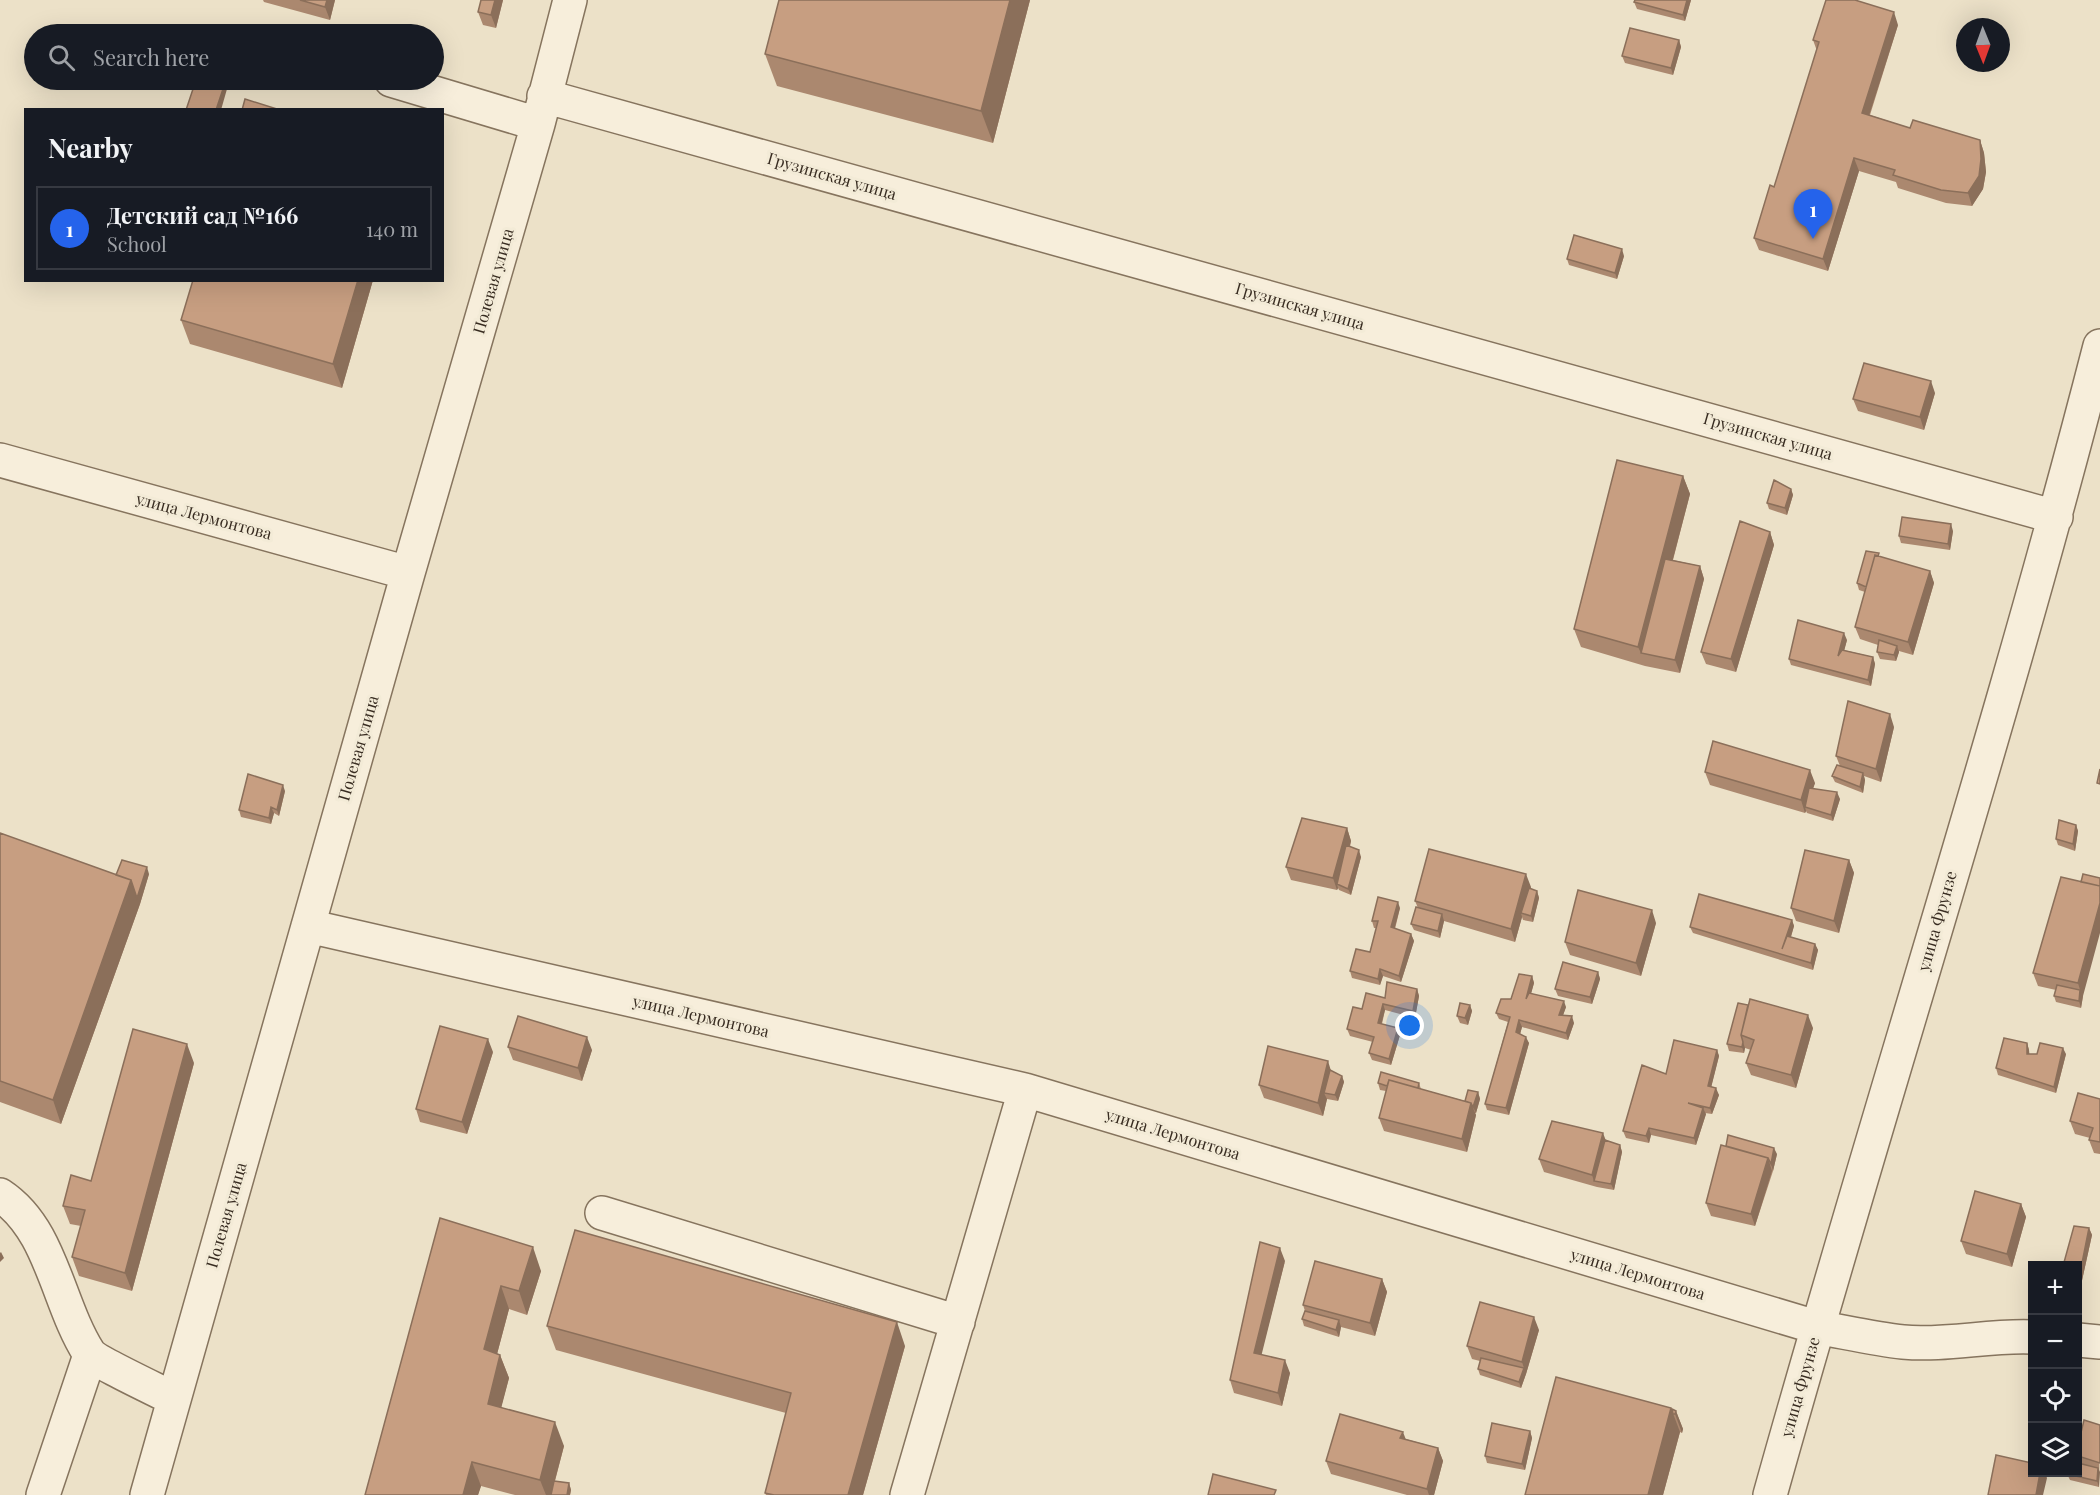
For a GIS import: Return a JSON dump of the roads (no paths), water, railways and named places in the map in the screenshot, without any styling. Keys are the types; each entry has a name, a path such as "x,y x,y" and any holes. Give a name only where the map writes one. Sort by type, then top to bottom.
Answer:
{"street":[{"name":"Полевая улица","path":"147,1495 541,110 570,0"},
{"name":"Грузинская улица","path":"441,90 541,110 2056,517"},
{"name":"улица Фрунзе","path":"1770,1495 1816,1327 2056,517 2100,346"},
{"name":"улица Лермонтова","path":"0,460 408,573"},
{"name":"улица Лермонтова","path":"308,926 1025,1090 1816,1327 1904,1342 2028,1337"},
{"path":"907,1495 1025,1090"},
{"path":"0,1195 9,1201 32,1227 90,1355 174,1399"},
{"path":"602,1213 958,1322"},
{"path":"2082,1340 2100,1342"},
{"path":"43,1495 90,1355"}],"place":[{"name":"Детский сад №166","path":"1813,239"}]}
